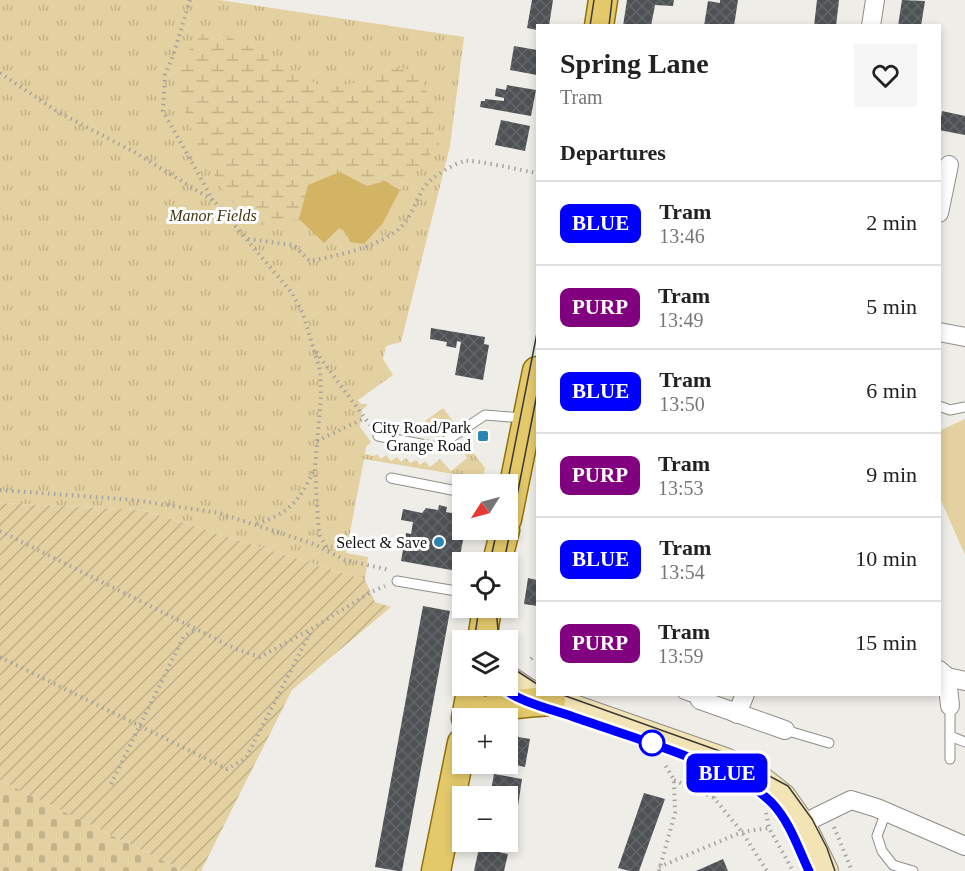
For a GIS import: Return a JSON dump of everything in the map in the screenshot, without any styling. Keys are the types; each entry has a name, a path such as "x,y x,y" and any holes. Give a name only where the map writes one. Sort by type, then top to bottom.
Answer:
{"main road":[{"path":"599,24 603,0"},
{"path":"516,474 536,376"},
{"path":"495,708 551,701"},
{"path":"436,871 456,774"}],"street":[{"path":"871,24 875,0"},
{"path":"941,205 951,166"},
{"path":"941,332 965,337"},
{"path":"950,676 950,706"},
{"path":"518,685 536,695"},
{"path":"538,696 725,761 775,789 797,817 825,871"},
{"path":"737,714 744,696"},
{"path":"691,698 785,730"},
{"path":"797,817 828,810 851,800 886,812 965,846"}],"lane":[{"path":"941,407 950,410 965,407"},
{"path":"378,436 437,447 485,415 528,419"},
{"path":"391,478 452,490"},
{"path":"398,581 452,590"},
{"path":"950,706 950,759"},
{"path":"785,730 829,743"},
{"path":"950,736 965,742"},
{"path":"886,812 877,836 882,851 893,865 913,871"}],"path":[{"path":"190,0 165,75 163,111 171,129 214,201 292,293 303,314 320,370 321,398 315,468 320,536 328,550"},
{"path":"0,73 58,112 136,153 214,201"},
{"path":"246,239 293,245 310,261 340,255 370,245 398,231 410,215 424,187 441,173 466,161 536,173"},
{"path":"314,348 378,436"},
{"path":"317,441 365,418"},
{"path":"256,524 283,513 294,505 315,468"},
{"path":"0,490 134,500 219,513 328,550 345,560 399,572 398,581 371,592 260,657 197,630 0,531"},
{"path":"0,657 227,769 246,758 313,628"},
{"path":"111,784 184,636 197,630"},
{"path":"659,869 675,813 674,780 661,758"},
{"path":"714,798 719,774"},
{"path":"674,780 714,798 741,832 767,871"},
{"path":"828,810 852,871"},
{"path":"766,811 769,828 793,871"},
{"path":"659,869 741,832 769,828"}],"green space":[{"name":"Manor Fields","path":"0,0 220,0 464,37 450,146 401,342 386,346 383,359 393,375 358,400 361,404 368,404 362,410 360,427 371,442 366,447 365,454 374,456 377,454 381,459 386,455 391,461 397,457 401,462 406,458 410,463 416,460 420,465 425,461 430,467 440,459 451,471 467,458 459,447 464,441 485,468 484,474 453,474 364,459 346,553 368,557 365,580 142,510 0,503"},
{"path":"215,32 243,43 325,89 359,82 384,64 420,72 434,114 439,144 400,190 385,181 367,186 308,185 299,219 274,225 254,225 229,198 202,153 181,98 179,81 185,57 204,33"},
{"path":"443,408 456,425 438,438 425,421"},
{"path":"965,419 965,555 941,501 941,430"},
{"path":"0,503 142,510 365,580 375,602 391,607 292,690 201,871 184,871 0,780"},
{"path":"0,780 184,871 0,871"}],"shaded area":[{"path":"340,172 367,186 385,181 400,190 383,223 364,244 350,242 346,232 339,228 324,243 299,219 308,185"}],"building":[{"path":"532,0 553,0 549,24 536,24 536,30 527,28"},
{"path":"627,0 674,0 673,6 655,5 651,24 623,24"},
{"path":"720,0 738,0 734,24 704,24 708,1 720,3"},
{"path":"817,0 839,0 836,24 814,24"},
{"path":"902,0 925,1 921,24 898,24"},
{"path":"514,46 536,50 536,75 510,70"},
{"path":"507,85 536,90 531,116 480,107 481,101 485,99 504,101 504,98 495,96 496,88 506,90"},
{"path":"942,111 965,116 965,135 941,130"},
{"path":"501,120 530,126 525,151 495,145"},
{"path":"431,328 485,337 484,344 489,345 483,380 455,375 461,342 457,341 456,348 446,346 447,342 430,339"},
{"path":"439,505 447,507 446,512 452,513 452,540 463,540 461,552 452,552 452,570 401,561 406,533 411,534 413,522 401,520 403,509 422,513 426,508 438,510"},
{"path":"528,578 536,580 536,606 524,604"},
{"path":"423,606 450,611 402,871 398,871 375,867"},
{"path":"518,737 530,739 525,767 518,765"},
{"path":"494,774 522,779 518,806 518,786 492,786"},
{"path":"644,793 665,799 639,871 618,868"},
{"path":"478,852 508,854 504,871 474,871"},
{"path":"723,859 728,871 696,871"}],"tram line":[{"path":"590,24 594,0"},
{"path":"609,24 612,0"},
{"path":"509,474 536,338"},
{"path":"506,552 536,399"},
{"path":"492,552 495,540"},
{"path":"476,630 478,618"},
{"path":"497,618 498,630"},
{"path":"518,672 536,683"},
{"name":"BLUE","path":"515,696 658,745 721,770 755,788 773,804 790,828 809,871"},
{"path":"516,696 681,754 746,783 772,803 784,818 809,871"},
{"path":"566,696 728,754 788,786 812,819 827,848 835,871"}],"place":[{"name":"City Road/Park Grange Road","path":"483,436"},
{"name":"Select & Save","path":"439,542"}]}
